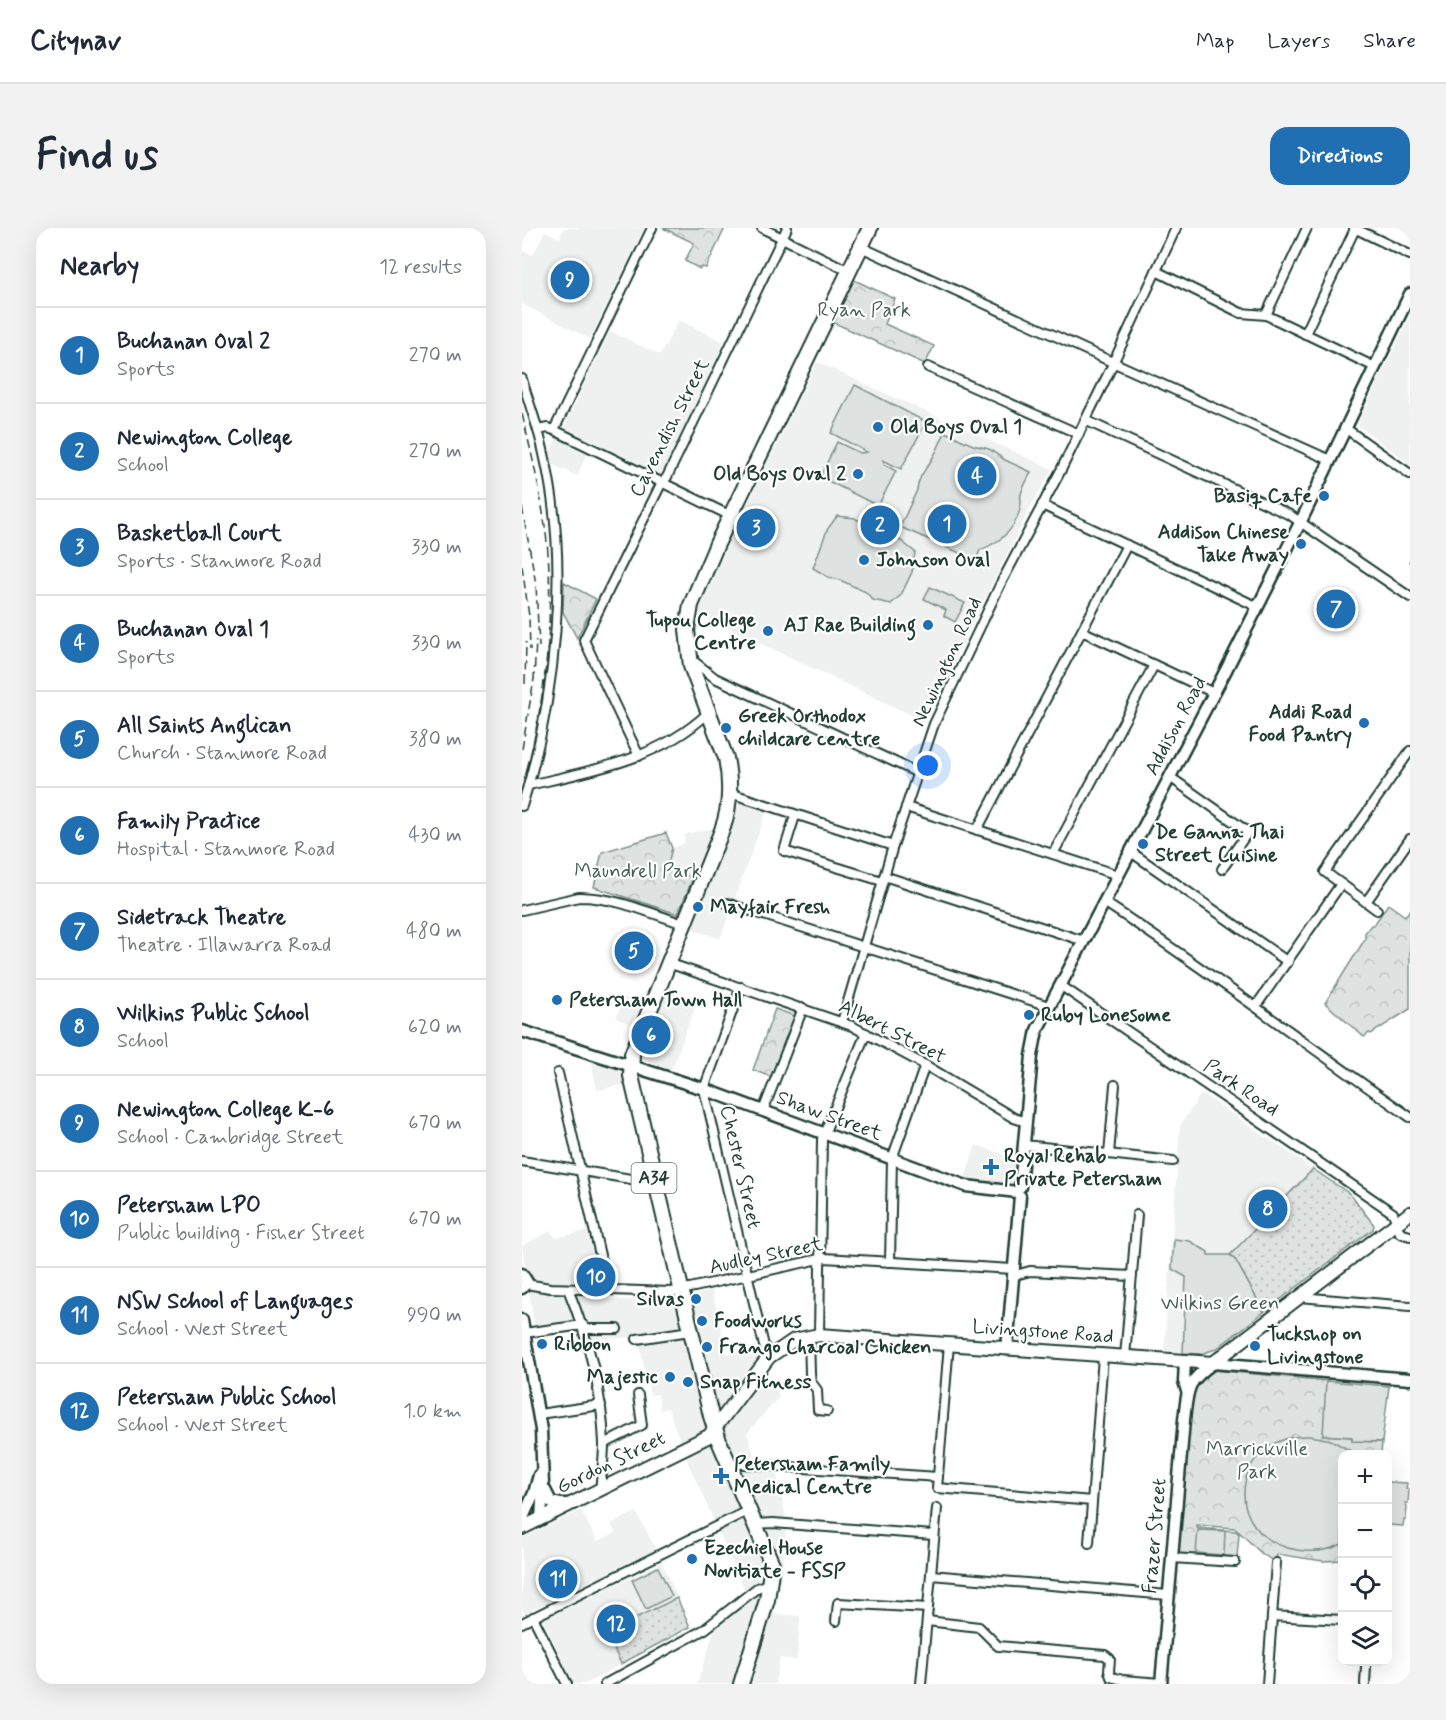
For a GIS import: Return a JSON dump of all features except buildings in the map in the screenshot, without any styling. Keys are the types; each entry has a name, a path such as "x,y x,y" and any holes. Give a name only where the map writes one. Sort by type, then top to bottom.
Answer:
{"highway":[{"name":"A34","path":"741,1684 765,1608 772,1564 715,1428 680,1291 630,1065 632,1054 725,821 730,793 726,758 690,658 687,630 691,605 731,516 870,228"}],"main road":[{"name":"Addison Road","path":"1007,1348 1019,1191 1033,1044 1037,1030 1258,607 1410,294"},
{"name":"Shaw Street","path":"522,1031 704,1089 972,1188 1019,1191"},
{"path":"1187,1392 1192,1380 1213,1363 1410,1213"},
{"path":"522,1320 539,1414 543,1485 541,1519"},
{"name":"Livingstone Road","path":"715,1428 769,1357 794,1340 814,1336 1007,1348 1410,1379"},
{"name":"Frazer Street","path":"1161,1683 1187,1392 1184,1381 1185,1361"},
{"name":"Gordon Street","path":"522,1528 705,1438 715,1428"},
{"path":"522,1520 534,1493 542,1463"},
{"path":"543,1485 550,1502 571,1504"},
{"path":"534,1493 536,1514 541,1519"}],"street":[{"path":"554,430 652,228"},
{"path":"762,228 849,272"},
{"name":"Cavendish Street","path":"639,756 584,644 585,637 667,477 787,228"},
{"name":"Newington Road","path":"842,1022 893,846 934,724 1079,434 1176,228"},
{"path":"1266,315 1307,228"},
{"path":"1305,334 1355,228 1410,255"},
{"path":"861,247 1330,460"},
{"path":"1156,271 1241,313 1266,315 1375,367"},
{"path":"927,367 1079,434"},
{"path":"522,379 545,457 552,504 557,568 555,647 529,785 522,806"},
{"path":"1085,420 1300,521 1410,597"},
{"path":"538,430 548,428 554,430 731,516"},
{"path":"1345,428 1410,474"},
{"path":"1042,505 1258,607"},
{"path":"977,830 1127,545"},
{"path":"1082,631 1214,693"},
{"path":"690,658 715,678 918,773"},
{"path":"1053,854 1154,665"},
{"path":"698,684 707,678 715,678"},
{"path":"529,785 605,767 639,756 710,718"},
{"path":"1377,910 1325,872 1410,751"},
{"path":"1170,777 1248,832 1222,869"},
{"path":"730,793 893,846"},
{"path":"906,807 1118,875"},
{"path":"795,816 784,851 1084,941"},
{"path":"1366,902 1410,839"},
{"path":"1131,852 1288,962"},
{"path":"1256,1006 1341,884"},
{"path":"522,910 588,897 619,903 684,924"},
{"path":"1104,902 1256,1006 1300,1041 1410,1117"},
{"path":"726,903 1049,1006"},
{"name":"Albert Street","path":"668,963 842,1022 925,1065 1014,1118 1026,1122"},
{"name":"Park Road","path":"1060,985 1393,1213 1401,1234 1410,1236"},
{"name":"Chester Street","path":"741,987 704,1089 769,1357"},
{"path":"763,1111 803,1008"},
{"path":"827,1411 818,1410 818,1390 811,1382 810,1373 820,1258 822,1139 866,1033"},
{"path":"890,1262 892,1159 925,1065"},
{"path":"558,1073 608,1290"},
{"path":"1109,1154 1115,1085"},
{"path":"1024,1145 1173,1161"},
{"path":"522,1161 656,1183"},
{"path":"1125,1357 1137,1215"},
{"name":"Audley Street","path":"523,1282 568,1289 670,1292 820,1258 1013,1272 1132,1276"},
{"path":"568,1289 584,1327 595,1367 604,1444 600,1490"},
{"path":"1299,1298 1410,1306"},
{"path":"524,1333 584,1327 617,1329"},
{"path":"637,1339 690,1331"},
{"path":"949,1344 937,1488 1092,1501"},
{"path":"1089,1544 1103,1356"},
{"path":"604,1444 642,1425 638,1395"},
{"path":"539,1414 601,1405"},
{"path":"729,1463 938,1477"},
{"path":"921,1684 937,1508"},
{"path":"522,1623 749,1510"},
{"path":"755,1524 773,1523 933,1535"},
{"path":"1172,1558 1235,1562"},
{"path":"1267,1684 1276,1563"},
{"path":"931,1575 1168,1595"},
{"path":"605,1684 705,1629 757,1588 770,1582"},
{"path":"836,1621 838,1603 928,1608"},
{"path":"1272,1616 1338,1620"},
{"path":"533,1617 567,1684"},
{"path":"927,1621 979,1627 998,1646 1105,1655 1110,1659 1109,1673 1116,1679 1161,1683"},
{"path":"1365,1684 1366,1666"}],"shaded area":[{"path":"564,228 644,228 590,339 522,304 522,250 533,255 545,231 559,238"},
{"path":"1410,316 1410,464 1357,425"},
{"path":"679,320 724,342 661,474 564,427 610,331 660,355"},
{"path":"817,362 1052,469 1030,508 924,721 699,614 705,592"},
{"path":"556,438 587,454 577,476 551,464 549,454"},
{"path":"741,796 766,804 764,818 720,939 692,929 735,819"},
{"path":"713,829 693,878 667,868 672,848 685,843 686,834"},
{"path":"666,995 696,1005 671,1070 640,1057"},
{"path":"624,997 641,1005 633,1025 616,1018"},
{"path":"591,1059 622,1069 627,1084 597,1090"},
{"path":"1200,1095 1204,1095 1350,1194 1374,1225 1373,1229 1216,1349 1201,1354 1164,1351 1180,1126"},
{"name":"Royal Rehab Private Petersham","path":"976,1145 1014,1156 1012,1183 974,1181 965,1178"},
{"path":"550,1231 556,1238 587,1231 599,1280 601,1299 673,1302 712,1290 727,1354 758,1348 766,1379 780,1396 747,1433 755,1459 774,1460 786,1520 785,1549 772,1614 800,1616 797,1660 780,1658 775,1684 697,1684 719,1615 746,1593 686,1458 668,1408 660,1410 658,1394 650,1395 638,1337 590,1340 584,1322 535,1330 522,1246"},
{"path":"581,1510 597,1541 616,1533 611,1524 636,1512 656,1549 524,1614 522,1610 522,1538"},
{"path":"662,1562 690,1627 585,1684 574,1684 543,1620"}],"green space":[{"path":"663,228 725,228 706,268 700,269 685,261 694,243"},
{"name":"Ryan Park","path":"852,279 895,299 885,324 934,346 925,364 832,322"},
{"name":"Old Boys Oval 1","path":"855,385 926,422 901,469 883,460 885,465 896,471 878,506 820,477 837,442 860,453 867,452 831,433"},
{"path":"945,432 973,445 989,449 1005,460 1031,472 1022,491 1019,512 1012,527 995,543 980,550 976,560 900,527 921,477"},
{"name":"Johnson Oval","path":"837,516 855,518 868,530 888,540 900,540 915,552 912,572 901,595 891,604 873,600 866,592 828,577 813,568 827,530"},
{"path":"564,582 596,599 577,638 563,612"},
{"path":"930,587 965,603 955,622 944,616 946,610 924,599"},
{"name":"Maundrell Park","path":"666,833 672,848 667,868 693,878 678,914 594,887 602,852"},
{"path":"1388,904 1405,916 1410,910 1410,1009 1364,1037 1325,1003 1365,939 1365,933 1371,925 1374,925"},
{"path":"775,1009 795,1016 771,1077 753,1070"},
{"path":"1313,1169 1350,1194 1374,1225 1373,1229 1264,1312 1236,1261 1230,1255"},
{"name":"Wilkins Green","path":"1174,1239 1190,1241 1208,1252 1208,1255 1230,1255 1236,1261 1264,1312 1216,1349 1201,1354 1183,1353 1186,1277 1172,1269"},
{"name":"Marrickville Park","path":"1213,1370 1328,1381 1323,1435 1352,1437 1352,1441 1382,1442 1381,1450 1338,1450 1338,1560 1323,1561 1277,1554 1276,1563 1261,1553 1235,1528 1197,1525 1197,1528 1236,1531 1239,1534 1237,1557 1178,1553 1191,1397 1195,1386"},
{"path":"1326,1381 1389,1386 1382,1442 1352,1441 1352,1437 1323,1435"},
{"path":"1311,1436 1331,1440 1349,1450 1338,1450 1338,1545 1326,1550 1297,1550 1272,1541 1255,1526 1246,1507 1244,1487 1250,1467 1264,1451 1284,1440"},
{"path":"1392,1482 1407,1483 1406,1489 1409,1489 1408,1503 1405,1503 1407,1506 1406,1520 1403,1526 1392,1525"},
{"path":"1198,1530 1225,1531 1224,1555 1196,1553"},
{"path":"658,1567 672,1596 646,1609 632,1580"},
{"path":"677,1598 690,1627 621,1664 606,1632"}],"railway":[{"path":"522,414 544,518 549,583 545,672 536,731 522,789"},
{"path":"522,507 536,584 539,647"},
{"path":"522,566 529,616 530,650"},
{"path":"522,749 534,679 536,640"},
{"path":"525,684 526,642"}],"place":[{"name":"Newington College K-6","path":"570,280"},
{"name":"Old Boys Oval 1","path":"878,427"},
{"name":"Old Boys Oval 2","path":"858,474"},
{"name":"Buchanan Oval 1","path":"977,476"},
{"name":"Basiq Cafe","path":"1324,496"},
{"name":"Buchanan Oval 2","path":"947,524"},
{"name":"Newington College","path":"880,525"},
{"name":"Basketball Court","path":"756,528"},
{"name":"Addison Chinese Take Away","path":"1301,544"},
{"name":"Johnson Oval","path":"864,560"},
{"name":"Sidetrack Theatre","path":"1336,609"},
{"name":"AJ Rae Building","path":"928,625"},
{"name":"Tupou College Centre","path":"768,631"},
{"name":"Addi Road Food Pantry","path":"1364,723"},
{"name":"Greek Orthodox childcare centre","path":"726,728"},
{"name":"De Ganna Thai Street Cuisine","path":"1143,844"},
{"name":"Mayfair Fresh","path":"698,907"},
{"name":"All Saints Anglican","path":"634,951"},
{"name":"Petersham Town Hall","path":"557,1000"},
{"name":"Ruby Lonesome","path":"1029,1015"},
{"name":"Family Practice","path":"651,1035"},
{"name":"Royal Rehab Private Petersham","path":"991,1167"},
{"name":"Wilkins Public School","path":"1268,1209"},
{"name":"Petersham LPO","path":"596,1277"},
{"name":"Silvas","path":"696,1299"},
{"name":"Foodworks","path":"702,1321"},
{"name":"Ribbon","path":"542,1344"},
{"name":"Tuckshop on Livingstone","path":"1255,1346"},
{"name":"Frango Charcoal Chicken","path":"707,1347"},
{"name":"Majestic","path":"670,1377"},
{"name":"Snap Fitness","path":"688,1382"},
{"name":"Petersham Family Medical Centre","path":"721,1476"},
{"name":"Ezechiel House Novitiate - FSSP","path":"692,1559"},
{"name":"NSW School of Languages","path":"558,1579"},
{"name":"Petersham Public School","path":"616,1624"}]}
